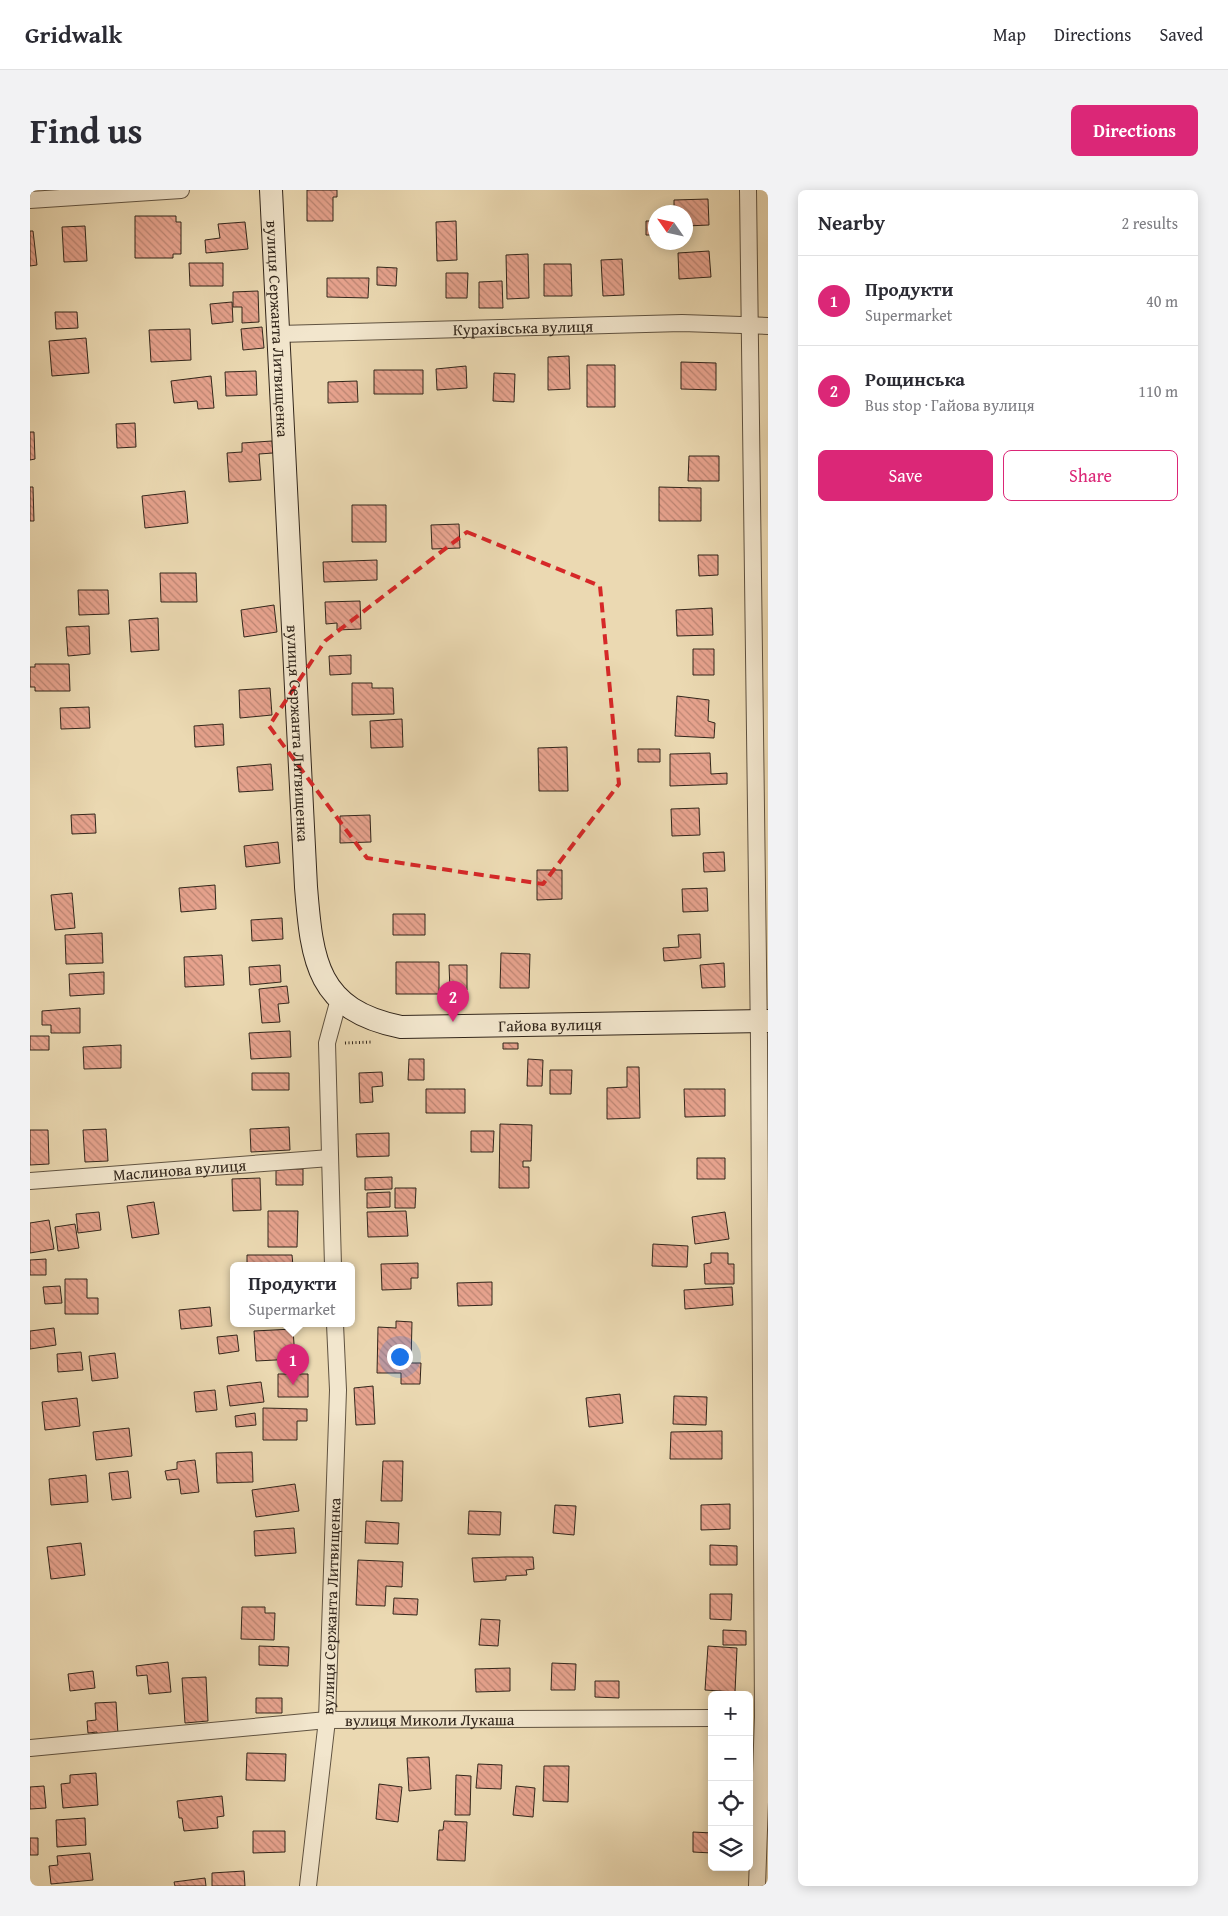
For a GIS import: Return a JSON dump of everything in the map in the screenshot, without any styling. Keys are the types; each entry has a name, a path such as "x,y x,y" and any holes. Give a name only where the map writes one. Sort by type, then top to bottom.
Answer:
{"main road":[{"name":"вулиця Сержанта Литвищенка","path":"271,190 310,936 320,971 328,986 339,999"},
{"name":"Гайова вулиця","path":"339,999 355,1013 369,1019 401,1027 763,1021"}],"street":[{"path":"30,200 63,194 181,190"},
{"path":"748,190 763,1021 760,1717 757,1886"},
{"name":"Курахівська вулиця","path":"278,334 682,323 768,326"},
{"path":"333,1262 327,1043 339,999"},
{"name":"Маслинова вулиця","path":"30,1181 330,1158"},
{"name":"вулиця Сержанта Литвищенка","path":"308,1886 327,1720 338,1390 335,1327"},
{"name":"вулиця Миколи Лукаша","path":"30,1748 327,1720 708,1718"}],"highlighted area":[{"path":"467,532 600,586 619,784 543,884 367,858 269,726 325,641"}],"building":[{"path":"307,190 337,190 337,197 333,197 333,221 307,221"},
{"path":"708,199 709,225 693,226 693,205 674,205 674,200"},
{"path":"135,216 176,216 176,222 181,222 181,254 173,254 173,258 135,258"},
{"path":"456,221 457,260 437,261 436,222"},
{"path":"646,221 648,221 648,235 646,235"},
{"path":"245,222 248,249 206,253 205,240 220,238 218,224"},
{"path":"85,226 87,261 64,262 62,227"},
{"path":"30,231 33,231 37,265 30,266"},
{"path":"709,251 711,277 679,279 678,253"},
{"path":"528,254 529,298 507,299 506,255"},
{"path":"622,259 624,295 603,296 601,260"},
{"path":"189,263 223,263 223,286 190,286"},
{"path":"544,264 571,264 572,296 544,296"},
{"path":"377,267 397,268 396,286 377,285"},
{"path":"446,273 468,273 467,298 446,298"},
{"path":"327,278 369,278 368,298 327,297"},
{"path":"502,281 503,308 479,308 479,282"},
{"path":"258,291 259,322 242,323 242,307 233,307 233,292"},
{"path":"232,302 233,322 212,324 210,304"},
{"path":"55,312 77,312 78,328 56,329"},
{"path":"262,327 264,348 243,350 241,329"},
{"path":"190,329 191,360 151,362 149,330"},
{"path":"86,338 89,373 52,376 49,341"},
{"path":"569,356 570,389 548,390 548,357"},
{"path":"681,362 716,363 716,390 681,389"},
{"path":"587,365 615,365 615,407 587,407"},
{"path":"466,366 467,388 437,390 436,369"},
{"path":"374,370 423,370 423,394 374,394"},
{"path":"256,371 257,395 226,396 225,372"},
{"path":"494,373 515,374 514,402 493,401"},
{"path":"211,376 214,408 198,409 197,401 174,403 171,381"},
{"path":"357,381 358,402 328,403 328,382"},
{"path":"135,423 136,447 117,448 116,424"},
{"path":"30,432 34,432 35,459 30,460"},
{"path":"272,441 273,453 259,454 261,480 229,482 227,453 242,452 242,443"},
{"path":"689,456 719,456 719,481 688,481"},
{"path":"30,487 33,487 34,521 30,521"},
{"path":"659,487 701,488 701,521 659,521"},
{"path":"185,491 188,523 145,528 142,496"},
{"path":"352,505 386,505 386,542 352,542"},
{"path":"459,524 460,548 432,549 431,525"},
{"path":"698,555 718,555 718,575 699,576"},
{"path":"377,560 377,580 324,582 323,562"},
{"path":"160,573 196,573 197,602 161,602"},
{"path":"78,590 108,590 109,614 79,615"},
{"path":"360,601 361,629 337,630 337,623 326,624 325,602"},
{"path":"274,605 277,632 244,637 241,610"},
{"path":"712,608 713,635 677,636 676,610"},
{"path":"158,618 159,650 131,652 129,620"},
{"path":"89,626 90,654 68,656 66,627"},
{"path":"693,649 714,649 714,675 693,675"},
{"path":"351,655 351,674 330,675 329,656"},
{"path":"35,664 69,664 70,691 35,691 35,687 30,687 30,667 35,667"},
{"path":"352,683 372,683 372,688 393,688 394,714 352,715"},
{"path":"270,688 272,715 240,718 239,690"},
{"path":"677,696 709,700 708,721 715,723 714,738 675,736"},
{"path":"89,707 90,728 61,729 60,708"},
{"path":"402,719 403,747 371,748 370,721"},
{"path":"223,724 224,745 195,747 194,726"},
{"path":"567,747 568,791 539,791 538,748"},
{"path":"638,749 660,749 660,762 638,762"},
{"path":"710,753 711,774 727,773 727,784 670,786 670,754"},
{"path":"271,764 273,790 239,792 237,767"},
{"path":"699,808 700,835 672,836 671,809"},
{"path":"95,814 96,833 72,834 71,815"},
{"path":"370,815 371,842 340,843 340,816"},
{"path":"278,842 280,863 246,867 244,846"},
{"path":"724,852 725,871 704,872 703,853"},
{"path":"537,870 562,870 562,899 537,900"},
{"path":"215,885 216,909 181,912 179,888"},
{"path":"707,888 708,911 683,912 682,889"},
{"path":"72,893 75,928 55,930 51,895"},
{"path":"393,914 425,914 425,935 393,935"},
{"path":"282,918 283,939 252,941 251,920"},
{"path":"102,933 103,963 66,964 65,935"},
{"path":"700,934 701,958 664,961 663,948 679,947 678,935"},
{"path":"501,953 530,954 529,988 500,988"},
{"path":"222,955 224,985 185,987 184,957"},
{"path":"396,962 439,962 439,994 396,994"},
{"path":"724,963 725,987 702,988 700,965"},
{"path":"280,965 281,982 250,985 249,967"},
{"path":"449,965 467,965 467,990 450,990"},
{"path":"104,972 104,994 70,996 69,974"},
{"path":"287,986 289,1003 278,1004 280,1022 262,1023 259,989"},
{"path":"80,1008 80,1033 51,1033 51,1025 42,1025 42,1011"},
{"path":"290,1031 291,1057 251,1059 249,1033"},
{"path":"30,1036 49,1036 49,1050 30,1050"},
{"path":"503,1043 518,1043 518,1049 503,1049"},
{"path":"121,1045 121,1068 84,1069 83,1047"},
{"path":"409,1059 424,1059 424,1080 408,1080"},
{"path":"528,1059 543,1060 542,1086 527,1086"},
{"path":"627,1067 639,1067 640,1118 607,1119 607,1088 627,1087"},
{"path":"550,1070 572,1070 571,1094 550,1094"},
{"path":"382,1072 383,1086 372,1087 373,1102 360,1103 359,1073"},
{"path":"252,1073 289,1073 289,1090 252,1090"},
{"path":"426,1089 465,1089 465,1113 426,1113"},
{"path":"684,1089 725,1089 725,1116 685,1117"},
{"path":"500,1124 532,1125 531,1161 523,1161 523,1167 529,1167 529,1188 499,1188"},
{"path":"289,1127 290,1150 251,1152 250,1129"},
{"path":"106,1129 108,1161 85,1162 83,1130"},
{"path":"30,1130 48,1130 49,1164 30,1165"},
{"path":"471,1131 494,1131 493,1152 471,1152"},
{"path":"389,1133 389,1156 357,1157 356,1134"},
{"path":"697,1158 725,1158 725,1179 697,1179"},
{"path":"276,1169 303,1169 303,1185 276,1185"},
{"path":"392,1177 392,1189 365,1190 365,1178"},
{"path":"260,1178 261,1210 233,1211 232,1179"},
{"path":"395,1188 416,1188 415,1208 395,1208"},
{"path":"390,1192 390,1207 367,1208 367,1193"},
{"path":"154,1202 159,1234 132,1238 127,1206"},
{"path":"268,1211 298,1211 297,1247 268,1247"},
{"path":"406,1211 408,1236 368,1237 367,1212"},
{"path":"99,1212 101,1230 78,1233 76,1214"},
{"path":"725,1212 729,1239 695,1244 692,1217"},
{"path":"49,1220 54,1249 30,1253 30,1223"},
{"path":"75,1224 79,1248 58,1251 55,1227"},
{"path":"653,1244 688,1246 687,1267 652,1266"},
{"path":"711,1253 728,1253 728,1264 734,1264 734,1284 705,1284 704,1264 711,1263"},
{"path":"247,1255 292,1255 293,1262 247,1262"},
{"path":"46,1259 46,1275 30,1275 30,1260"},
{"path":"418,1263 418,1278 411,1278 411,1289 382,1290 381,1264"},
{"path":"65,1279 87,1279 87,1298 98,1298 98,1314 65,1314"},
{"path":"492,1282 492,1305 458,1306 457,1283"},
{"path":"60,1286 62,1303 45,1304 43,1287"},
{"path":"732,1287 733,1305 685,1309 684,1290"},
{"path":"210,1307 212,1326 181,1329 179,1310"},
{"path":"396,1321 412,1322 411,1363 421,1363 420,1384 401,1384 401,1373 377,1373 378,1327 396,1328"},
{"path":"54,1328 56,1345 30,1349 30,1331"},
{"path":"293,1329 295,1359 256,1361 254,1331"},
{"path":"237,1335 239,1351 219,1354 217,1337"},
{"path":"81,1352 83,1370 58,1372 57,1354"},
{"path":"115,1353 118,1378 92,1381 89,1356"},
{"path":"278,1374 308,1374 308,1397 278,1397"},
{"path":"261,1382 264,1402 230,1406 227,1386"},
{"path":"373,1386 375,1424 356,1425 354,1388"},
{"path":"215,1390 217,1410 196,1412 194,1392"},
{"path":"620,1394 623,1423 589,1427 586,1398"},
{"path":"674,1396 707,1397 706,1425 673,1424"},
{"path":"77,1398 80,1426 45,1430 42,1402"},
{"path":"263,1408 307,1409 307,1421 297,1421 297,1440 263,1440"},
{"path":"255,1413 256,1425 236,1427 235,1416"},
{"path":"129,1428 132,1456 96,1460 93,1432"},
{"path":"722,1431 722,1459 670,1459 671,1432"},
{"path":"252,1452 253,1482 217,1483 216,1453"},
{"path":"195,1460 199,1492 181,1494 179,1479 167,1480 165,1471 177,1469 177,1462"},
{"path":"383,1461 403,1461 402,1501 381,1501"},
{"path":"128,1471 131,1498 112,1500 109,1473"},
{"path":"86,1475 88,1502 51,1505 49,1479"},
{"path":"295,1484 299,1511 256,1517 252,1490"},
{"path":"730,1504 730,1529 701,1530 701,1505"},
{"path":"555,1505 576,1506 574,1535 553,1533"},
{"path":"469,1511 501,1512 500,1535 468,1534"},
{"path":"366,1521 399,1523 398,1544 365,1543"},
{"path":"294,1528 296,1553 255,1556 254,1531"},
{"path":"81,1543 85,1575 51,1579 47,1547"},
{"path":"710,1545 737,1546 737,1565 710,1565"},
{"path":"533,1557 534,1569 526,1570 527,1575 506,1576 506,1580 474,1582 472,1558"},
{"path":"358,1560 403,1562 402,1587 386,1586 385,1606 356,1605"},
{"path":"710,1594 732,1594 731,1620 710,1619"},
{"path":"394,1598 418,1599 417,1615 393,1614"},
{"path":"242,1607 265,1607 265,1613 275,1613 274,1640 241,1639"},
{"path":"481,1619 500,1620 498,1646 479,1645"},
{"path":"723,1630 746,1631 746,1645 723,1645"},
{"path":"259,1646 289,1647 288,1666 259,1665"},
{"path":"708,1646 737,1648 735,1691 705,1690"},
{"path":"168,1662 171,1692 149,1694 147,1675 137,1676 136,1666"},
{"path":"552,1663 576,1664 575,1690 551,1690"},
{"path":"510,1668 510,1691 476,1692 475,1669"},
{"path":"93,1671 95,1688 70,1691 68,1674"},
{"path":"206,1677 208,1721 185,1723 182,1678"},
{"path":"595,1681 619,1681 619,1698 595,1697"},
{"path":"256,1698 282,1698 282,1713 256,1713"},
{"path":"116,1702 118,1734 97,1736 97,1732 88,1733 87,1721 96,1720 95,1703"},
{"path":"247,1753 286,1754 285,1781 246,1780"},
{"path":"429,1757 431,1789 409,1791 407,1758"},
{"path":"478,1764 502,1765 501,1789 476,1788"},
{"path":"544,1766 569,1766 568,1802 543,1801"},
{"path":"96,1773 98,1805 63,1808 61,1784 70,1783 70,1775"},
{"path":"456,1775 471,1776 470,1815 455,1815"},
{"path":"379,1784 402,1787 398,1822 376,1819"},
{"path":"44,1786 46,1808 30,1809 30,1787"},
{"path":"516,1786 535,1788 533,1817 513,1815"},
{"path":"222,1796 224,1816 217,1817 218,1828 184,1831 182,1818 179,1818 177,1801"},
{"path":"85,1818 86,1845 57,1847 56,1820"},
{"path":"444,1821 467,1822 465,1861 437,1860 439,1830 443,1830"},
{"path":"253,1831 285,1831 285,1852 253,1853"},
{"path":"693,1832 708,1833 708,1853 693,1852"},
{"path":"30,1838 38,1838 38,1855 30,1855"},
{"path":"90,1853 93,1880 51,1884 49,1866 58,1865 57,1856"},
{"path":"244,1871 245,1886 212,1886 212,1873"},
{"path":"205,1878 206,1886 175,1886 174,1882"}],"place":[{"name":"Рощинська","path":"453,1022"},
{"name":"Продукти","path":"293,1385"}]}
